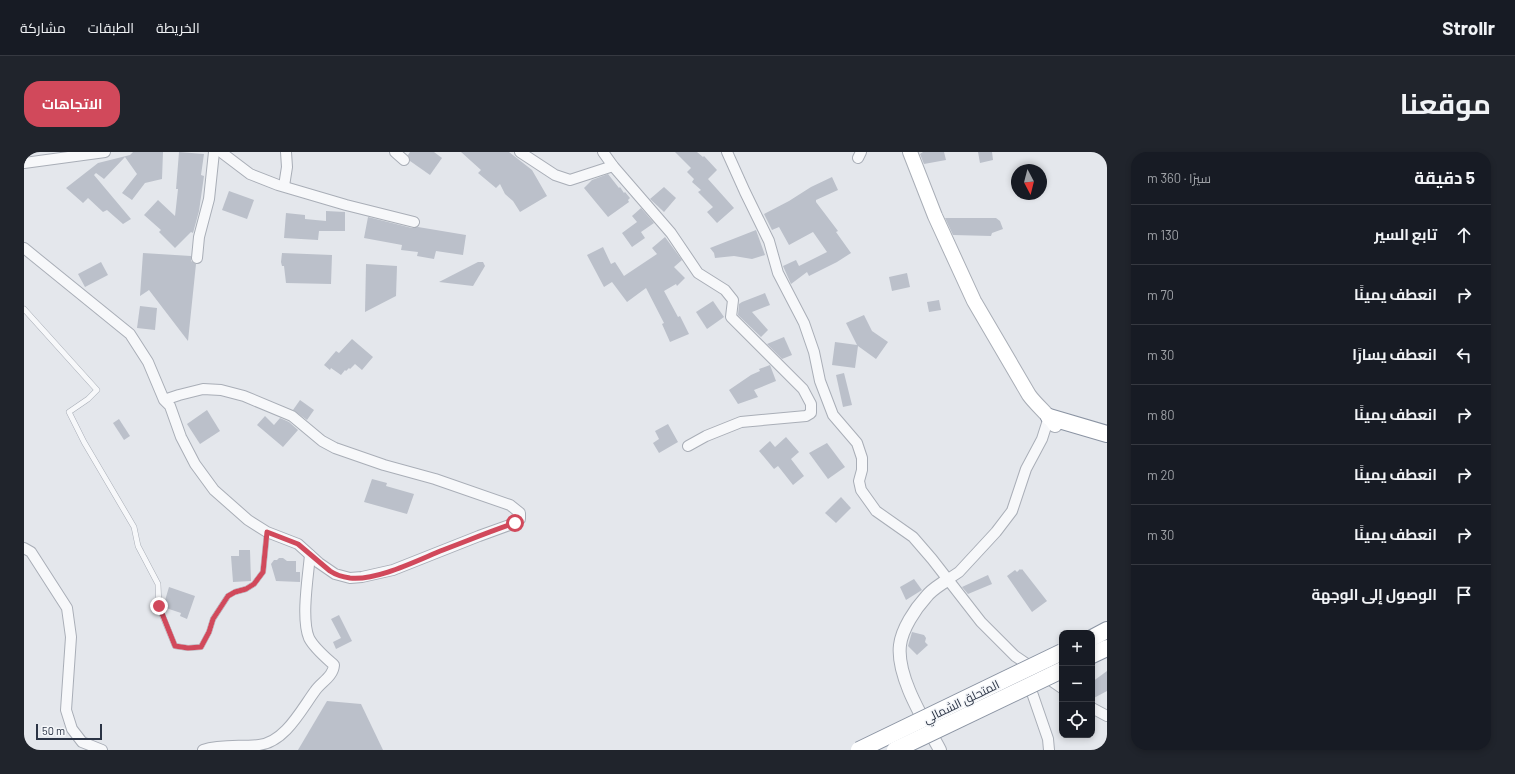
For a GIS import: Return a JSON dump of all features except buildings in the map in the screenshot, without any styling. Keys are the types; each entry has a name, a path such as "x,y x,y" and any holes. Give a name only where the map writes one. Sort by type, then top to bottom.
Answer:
{"highway":[{"path":"1049,417 1107,434"},
{"path":"1095,636 1107,630"},
{"path":"1095,654 1107,648"},
{"name":"المتحلق الشمالي","path":"859,750 1059,653"},
{"name":"المتحلق الشمالي","path":"895,750 1059,671"}],"main road":[{"path":"912,152 935,216 974,302 1029,395 1056,426 1107,440"}],"street":[{"path":"24,163 105,152"},
{"path":"197,258 199,237 209,199 214,152"},
{"path":"221,152 250,174 346,205 414,222"},
{"path":"284,186 287,167 286,152"},
{"path":"395,152 404,160"},
{"path":"520,152 555,175 570,180 613,166"},
{"path":"603,152 613,166 671,233 698,273 726,290 733,300 731,317 803,388 812,404 811,413 806,416 740,422 706,436 688,446"},
{"path":"727,152 769,241 778,273 804,322 814,352 820,381 833,415 857,443 862,458 862,470 859,481 861,490 876,511 913,537 981,622 1021,660 1059,686"},
{"path":"24,248 130,334 148,362 164,400 170,406 194,464 207,482 221,497 248,520 267,532 298,544 330,571 350,578 374,575 393,570 520,520 520,513 510,505 471,490 384,465 335,448 322,441 292,416 244,396 222,390 203,389 179,394 164,400"},
{"path":"940,750 901,669 901,639 918,607 926,596 959,572 996,532 1012,511 1026,469 1042,439 1049,417"},
{"path":"24,548 30,552 67,608 71,637 66,710 72,729 82,742 102,750"},
{"path":"204,750 225,746 260,745 279,737 293,723 316,690 334,671 334,665 323,655 310,639 306,628 306,592 310,555"},
{"path":"1021,660 1048,740 1049,750"},
{"path":"1095,710 1107,716"}],"lane":[{"path":"24,309 97,390 88,399 69,412 84,442 134,527 138,546 158,584 159,606 175,646 188,648 201,647 209,632 213,619 228,596 254,584 263,572 267,532"}],"route":[{"path":"159,606 175,646 197,648 201,647 209,632 213,619 228,596 254,584 263,572 266,555 267,532 298,544 330,571 350,578 362,577 393,570 515,523"}]}
